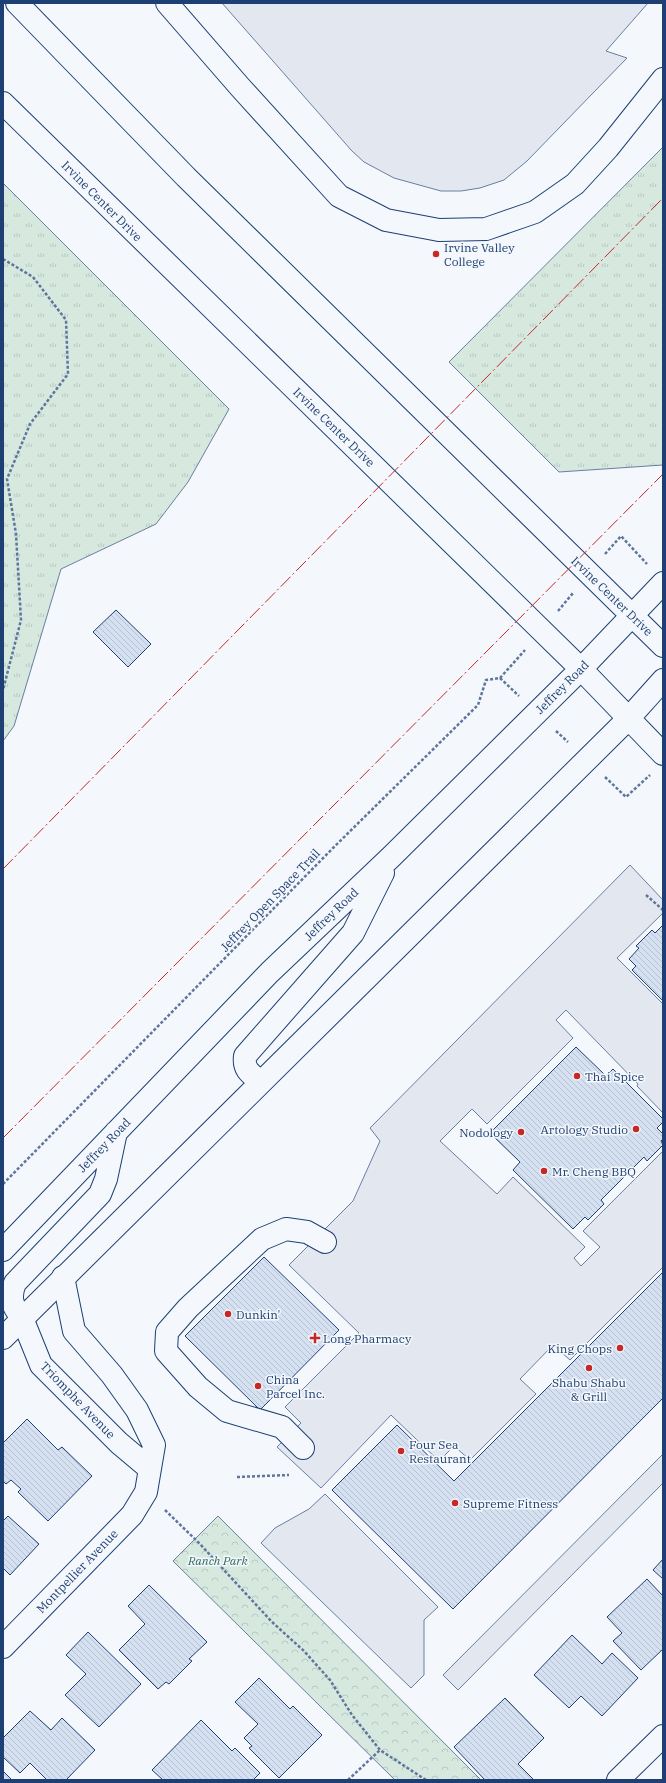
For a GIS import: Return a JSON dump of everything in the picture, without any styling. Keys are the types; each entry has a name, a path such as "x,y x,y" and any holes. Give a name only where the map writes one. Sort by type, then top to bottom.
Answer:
{"main road":[{"name":"Irvine Center Drive","path":"17,3 192,182 663,646"},
{"path":"167,3 240,87 339,196 386,220 439,230 486,229 535,212 575,184 608,148 663,79"},
{"name":"Irvine Center Drive","path":"3,103 582,669 628,719 658,763"},
{"name":"Jeffrey Road","path":"3,1250 270,972 391,857 582,669 631,616 658,576"},
{"path":"3,1338 587,760 628,719 663,680"},
{"path":"261,1082 246,1070 244,1063 245,1056 353,933 391,857"},
{"name":"Triomphe Avenue","path":"116,1132 106,1179 100,1194 14,1283 11,1299 14,1308 22,1318 41,1365 119,1442 150,1469"},
{"path":"303,1448 282,1427 227,1411 198,1387 166,1351 167,1332 188,1308 262,1239 286,1229 307,1232 325,1242"},
{"path":"64,1277 74,1331 112,1375 137,1410 154,1445 146,1492"},
{"name":"Montpellier Avenue","path":"3,1646 132,1515 146,1492"},
{"path":"618,1780 663,1736"}],"path":[{"path":"3,259 33,276 66,320 68,374 30,424 6,479 16,534 21,620 3,690"},
{"path":"621,536 658,576"},
{"name":"Jeffrey Open Space Trail","path":"3,1184 334,847 478,705 486,680 500,678 542,630"},
{"path":"500,678 626,797 658,763"},
{"path":"646,895 663,910"},
{"path":"236,1477 289,1475"},
{"path":"146,1492 200,1544 272,1622 304,1651 330,1680 352,1715 380,1750 426,1780"},
{"path":"348,1780 380,1750"}],"green space":[{"path":"663,147 663,465 559,472 449,362"},
{"path":"3,183 229,409 188,482 156,524 61,569 14,726 3,741"},
{"name":"Ranch Park","path":"218,1516 481,1780 395,1780 173,1561"}],"shaded area":[{"path":"222,3 648,3 606,51 627,58 527,161 504,180 480,188 461,191 441,191 394,178 364,162 352,151"},
{"path":"630,865 663,900 663,913 617,958 663,1004 663,1113 637,1086 638,1084 566,1010 556,1020 573,1038 487,1124 472,1109 440,1141 497,1194 513,1177 585,1247 574,1258 581,1266 600,1247 583,1231 663,1151 663,1267 570,1360 553,1345 520,1379 536,1394 470,1460 454,1446 439,1461 391,1415 321,1488 277,1447 301,1423 285,1407 359,1333 289,1265 353,1201 380,1141 370,1128"},
{"path":"663,1454 663,1483 458,1690 443,1675"},
{"path":"325,1494 438,1607 424,1620 424,1675 411,1688 261,1543 275,1528 309,1509"}],"building":[{"path":"116,610 151,644 128,667 93,632"},
{"path":"663,925 663,1001 632,970 636,966 629,959 639,948 636,946 652,930 655,933"},
{"path":"576,1047 606,1076 613,1069 663,1119 663,1122 657,1128 663,1134 663,1139 661,1141 663,1145 647,1161 644,1157 601,1200 604,1204 588,1220 585,1217 573,1229 513,1170 520,1162 490,1133"},
{"path":"264,1257 339,1330 260,1410 185,1336"},
{"path":"663,1272 663,1398 453,1609 332,1490 397,1425 454,1481"},
{"path":"27,1419 58,1450 62,1447 92,1476 48,1521 18,1492 21,1489 11,1480 6,1484 3,1481 3,1443"},
{"path":"8,1516 39,1544 10,1575 3,1568 3,1521"},
{"path":"663,1559 663,1579 653,1570"},
{"path":"647,1579 663,1596 663,1649 641,1670 613,1641 622,1633 607,1617"},
{"path":"149,1585 207,1642 189,1659 192,1661 169,1684 166,1682 158,1689 119,1650 145,1624 128,1606"},
{"path":"88,1632 141,1684 99,1727 65,1695 86,1674 66,1655"},
{"path":"572,1635 602,1664 612,1653 638,1678 602,1716 581,1696 569,1708 534,1675"},
{"path":"259,1678 290,1709 293,1706 322,1735 279,1778 249,1748 252,1746 244,1738 258,1724 235,1702"},
{"path":"505,1698 544,1738 518,1764 534,1780 485,1780 454,1747"},
{"path":"30,1711 51,1730 62,1718 95,1750 66,1780 47,1780 30,1763 20,1773 3,1757 3,1738"},
{"path":"201,1720 232,1751 235,1748 260,1773 253,1780 163,1780 152,1770"},
{"path":"3,1771 12,1780 3,1780"}],"power":[{"path":"3,869 663,198"},
{"path":"3,1138 663,474"}],"place":[{"name":"Irvine Valley College","path":"436,254"},
{"name":"Thai Spice","path":"577,1076"},
{"name":"Artology Studio","path":"636,1129"},
{"name":"Nodology","path":"521,1132"},
{"name":"Mr. Cheng BBQ","path":"544,1171"},
{"name":"Dunkin'","path":"228,1314"},
{"name":"Long Pharmacy","path":"315,1338"},
{"name":"King Chops","path":"620,1348"},
{"name":"Shabu Shabu & Grill","path":"589,1368"},
{"name":"China Parcel Inc.","path":"258,1386"},
{"name":"Four Sea Restaurant","path":"401,1451"},
{"name":"Supreme Fitness","path":"455,1503"}]}
